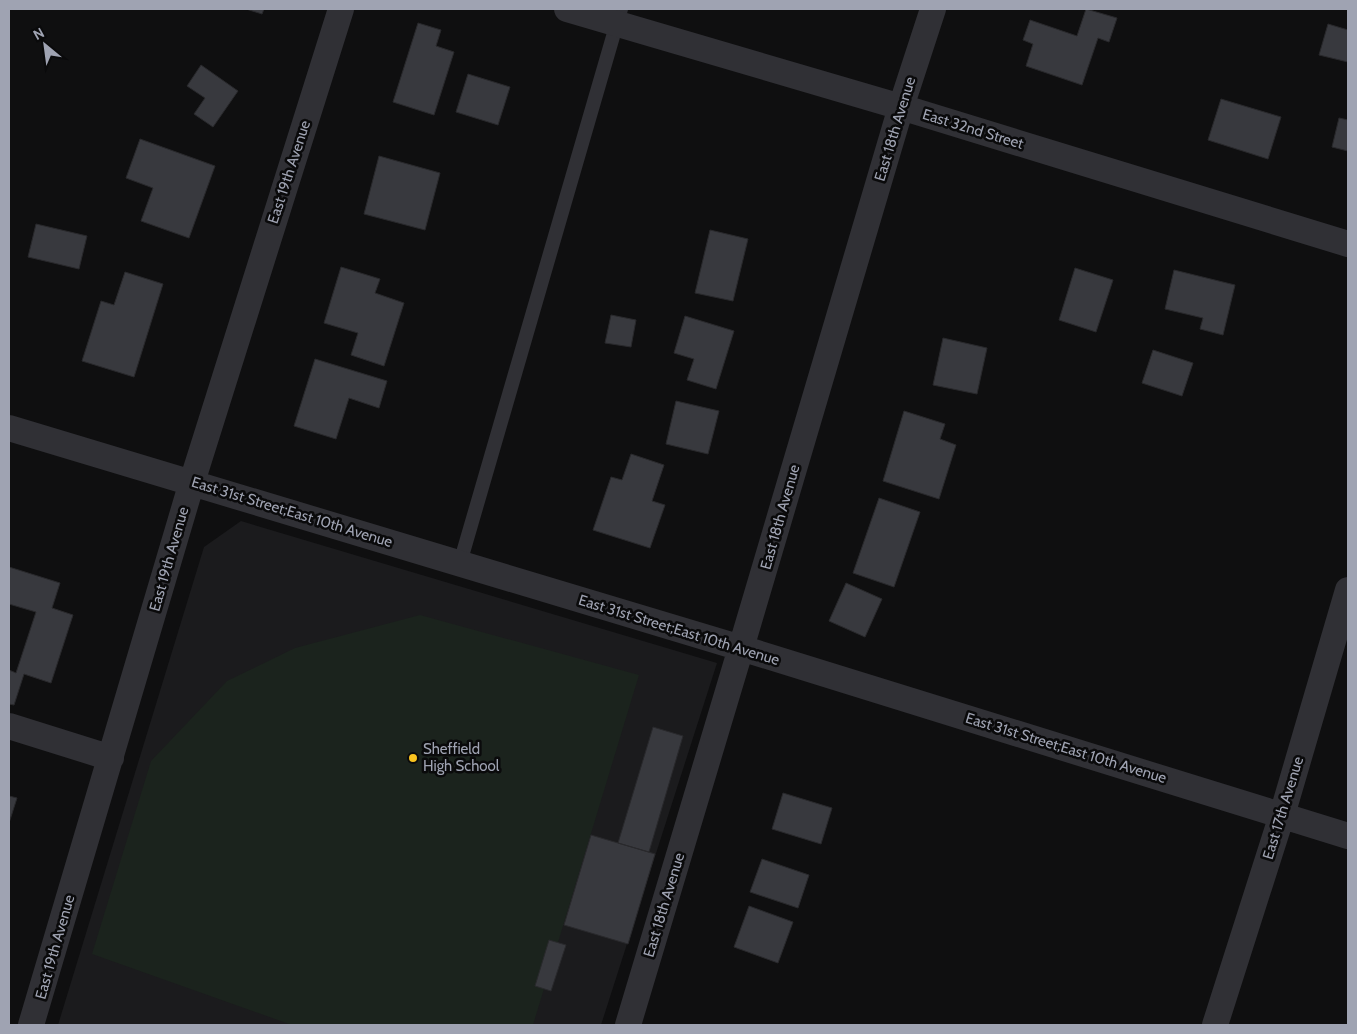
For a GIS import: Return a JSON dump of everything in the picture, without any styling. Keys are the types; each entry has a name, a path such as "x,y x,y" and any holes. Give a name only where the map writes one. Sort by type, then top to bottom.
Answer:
{"street":[{"name":"East 19th Avenue","path":"32,1025 192,482 341,9"},
{"name":"East 32nd Street","path":"567,9 619,16 901,107 1348,244"},
{"name":"East 18th Avenue","path":"628,1025 901,107 933,9"},
{"name":"East 31st Street;East 10th Avenue","path":"9,428 741,648 1348,836"},
{"name":"East 17th Avenue","path":"1215,1025 1282,815 1348,590"},
{"path":"9,726 110,758"},
{"path":"9,1022 18,1025"}],"lane":[{"path":"460,563 619,16"}],"shaded area":[{"name":"Sheffield High School","path":"241,521 717,663 601,1025 58,1025 204,547"},
{"name":"Sheffield High School","path":"420,615 639,675 533,1025 292,1025 92,954 151,761 227,681 295,648"}],"building":[{"path":"246,9 264,9 262,14"},
{"path":"1086,9 1117,18 1109,42 1098,38 1082,85 1026,66 1033,44 1023,40 1030,20 1077,36"},
{"path":"418,23 441,30 436,46 454,52 434,115 393,102"},
{"path":"1328,24 1348,30 1348,62 1319,55"},
{"path":"201,65 238,91 213,127 194,114 205,98 187,86"},
{"path":"468,74 510,87 498,125 456,112"},
{"path":"1221,99 1281,117 1268,159 1208,140"},
{"path":"1339,118 1348,120 1348,151 1332,147"},
{"path":"140,139 215,166 189,238 141,221 153,188 126,178"},
{"path":"379,156 440,173 425,230 364,214"},
{"path":"36,224 87,236 79,269 28,257"},
{"path":"710,230 748,239 733,301 695,293"},
{"path":"341,267 380,279 375,293 404,303 384,366 351,355 358,333 324,323"},
{"path":"1075,268 1113,280 1096,332 1059,320"},
{"path":"1174,270 1235,285 1223,335 1200,329 1203,318 1165,309"},
{"path":"125,272 163,284 134,377 82,361 101,301 114,305"},
{"path":"611,315 636,320 631,347 605,343"},
{"path":"685,316 734,331 716,389 687,380 694,359 674,353"},
{"path":"943,338 987,348 977,394 933,385"},
{"path":"1153,350 1193,363 1182,396 1142,383"},
{"path":"315,359 387,381 379,408 349,398 336,439 294,426"},
{"path":"676,401 719,411 708,454 666,444"},
{"path":"904,411 945,424 940,439 956,445 939,499 883,481"},
{"path":"631,454 664,465 652,501 665,505 650,548 593,530 611,477 622,480"},
{"path":"879,498 920,512 894,587 853,573"},
{"path":"9,567 60,583 52,608 73,615 51,683 24,674 14,705 9,704 9,670 16,673 36,612 9,604"},
{"path":"846,583 882,599 865,637 829,621"},
{"path":"653,727 683,736 649,852 618,843"},
{"path":"783,793 832,808 821,844 772,829"},
{"path":"9,796 17,798 9,823"},
{"path":"591,835 655,854 628,944 564,925"},
{"path":"762,859 809,875 798,908 750,892"},
{"path":"749,906 793,922 778,963 734,947"},
{"path":"549,940 566,945 551,991 535,986"}],"place":[{"name":"Sheffield High School","path":"413,758"}]}
